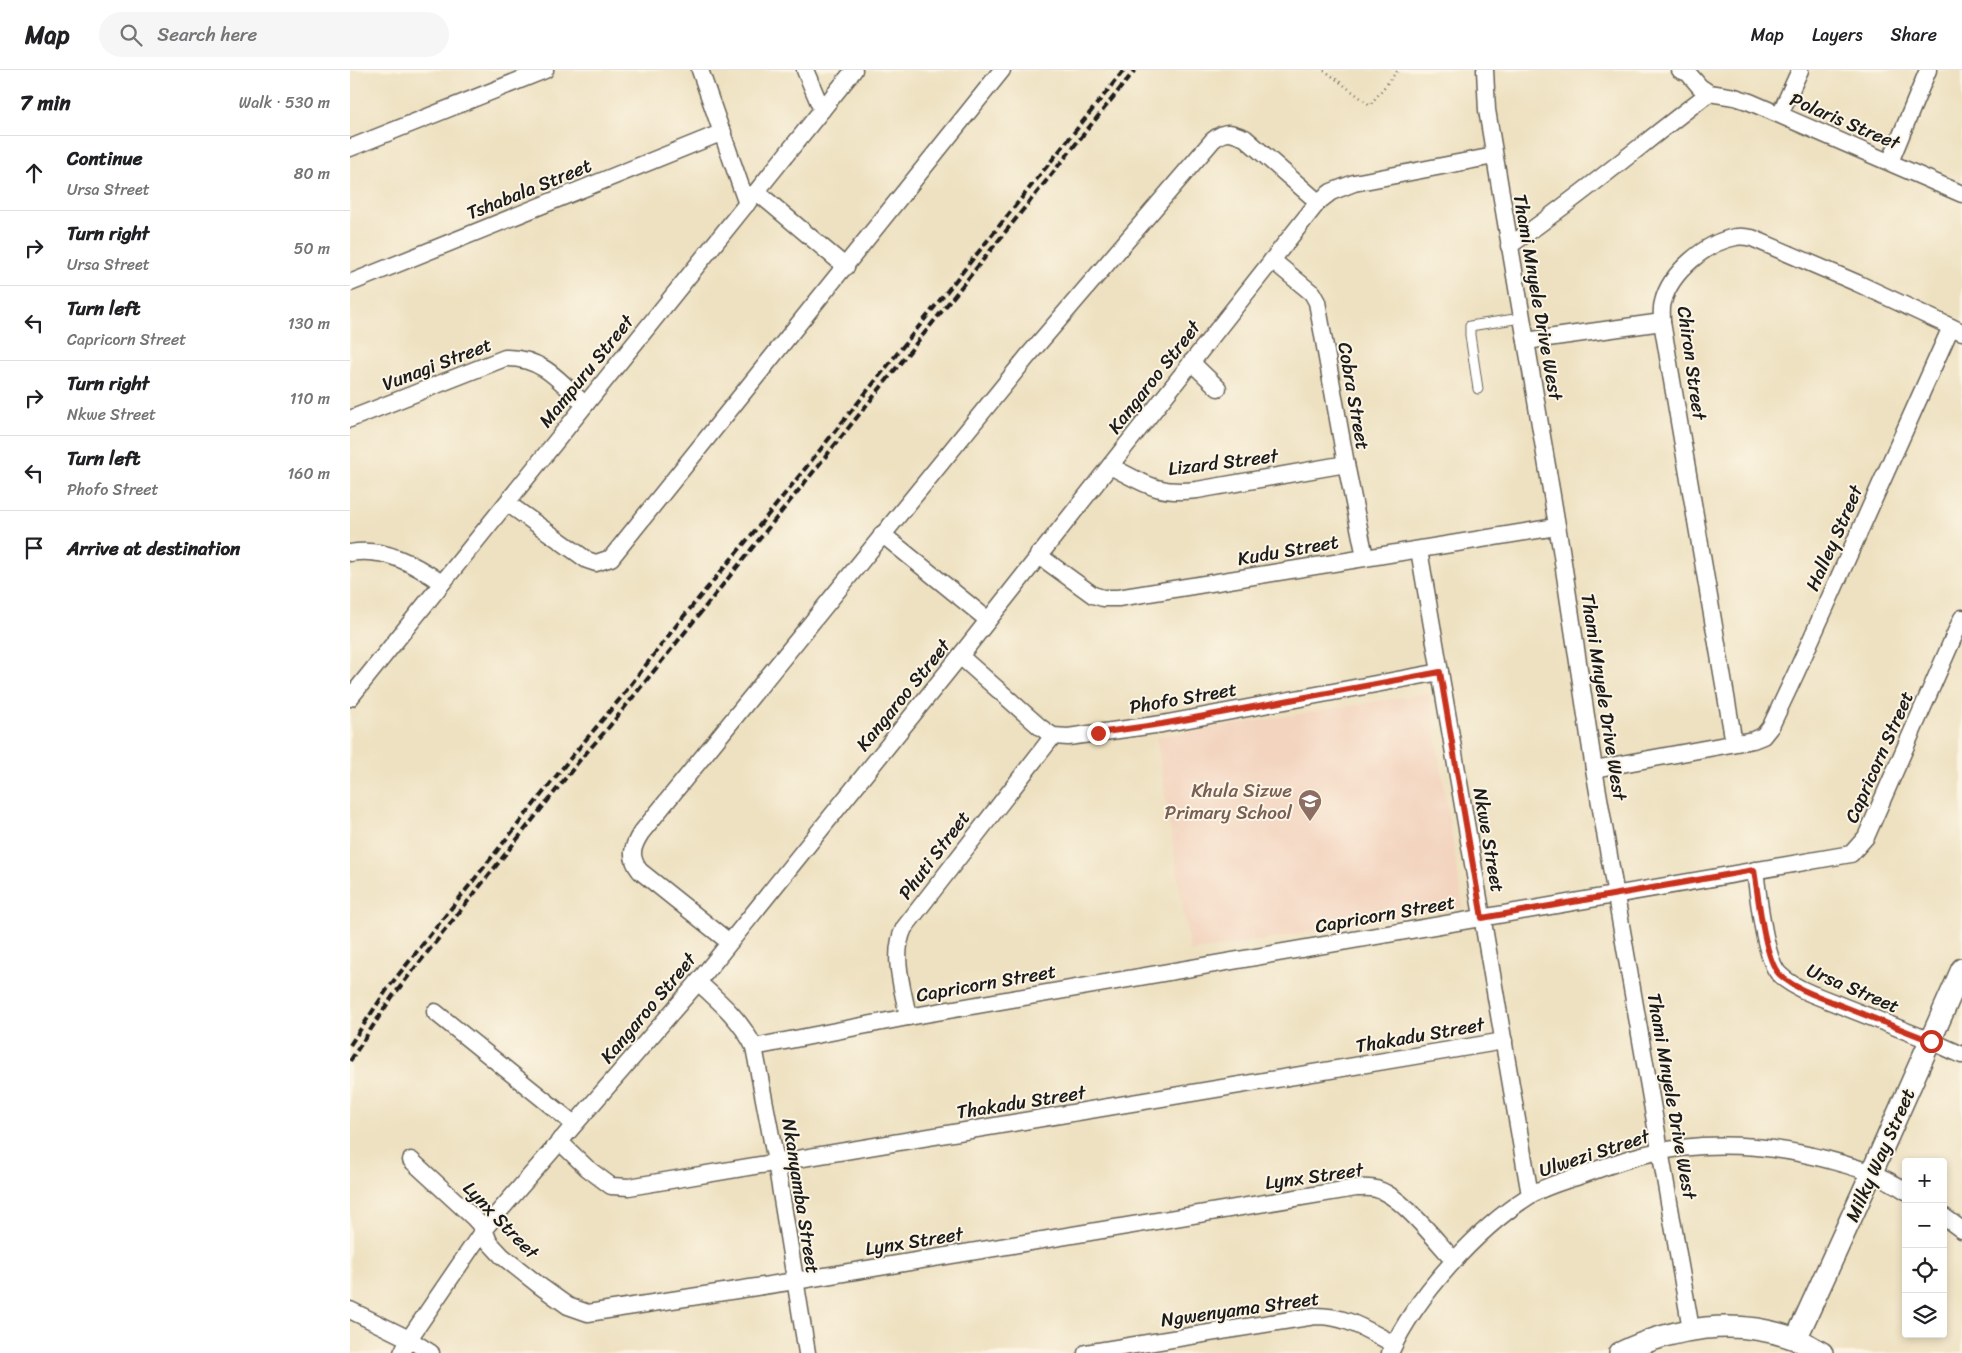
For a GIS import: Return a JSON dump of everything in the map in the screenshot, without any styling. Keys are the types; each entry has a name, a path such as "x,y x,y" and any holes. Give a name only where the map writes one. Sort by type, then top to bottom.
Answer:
{"street":[{"path":"350,148 545,70"},
{"path":"700,70 723,132 752,198 846,267"},
{"path":"805,70 822,110"},
{"name":"Mampuru Street","path":"350,698 854,70"},
{"path":"507,503 587,560 596,563 611,558 1002,70"},
{"name":"Thami Mnyele Drive West","path":"1484,70 1487,110 1494,156 1526,341 1594,769 1691,1329"},
{"path":"1780,114 1800,70"},
{"path":"1890,162 1928,70"},
{"path":"1509,246 1558,211 1709,93 1685,71"},
{"name":"Polaris Street","path":"1709,93 1735,97 1780,114 1962,194"},
{"name":"Tshabala Street","path":"350,283 723,132"},
{"path":"729,942 640,871 634,864 632,854 634,843 1027,357 1213,140 1222,133 1233,133 1245,138 1318,202"},
{"name":"Kangaroo Street","path":"406,1346 484,1229 698,982 960,656 1318,202 1331,192 1354,183 1494,156"},
{"name":"Chiron Street","path":"1734,743 1662,322 1662,304 1666,293 1678,274 1692,260 1720,242 1737,236 1752,238 1776,247 1957,330"},
{"name":"Cobra Street","path":"1272,260 1312,293 1317,302 1365,557"},
{"path":"1526,341 1662,322"},
{"name":"Halley Street","path":"1594,769 1753,740 1763,736 1771,726 1957,330"},
{"name":"Vunagi Street","path":"350,420 505,358 520,358 546,368 585,405"},
{"path":"1191,362 1218,388"},
{"name":"Lizard Street","path":"1110,466 1158,490 1173,492 1346,464"},
{"name":"Kudu Street","path":"1038,555 1092,595 1110,598 1170,590 1556,527"},
{"path":"882,534 988,620"},
{"name":"Nkwe Street","path":"1420,550 1530,1195"},
{"path":"350,553 376,552 388,555 405,561 442,583"},
{"name":"Capricorn Street","path":"754,1047 908,1017 1850,854 1860,846 1866,837 1886,795 1962,618"},
{"path":"960,656 1053,736"},
{"name":"Phofo Street","path":"1053,736 1068,737 1162,724 1440,672"},
{"name":"Phuti Street","path":"908,1017 898,960 899,939 904,928 1053,736"},
{"name":"Ursa Street","path":"1754,870 1771,962 1778,973 1796,987 1931,1041 1962,1056"},
{"name":"Milky Way Street","path":"1796,1339 1962,969"},
{"path":"698,982 728,1009 747,1032 754,1047"},
{"path":"435,1012 574,1124"},
{"name":"Thakadu Street","path":"559,1141 611,1186 629,1187 1504,1041"},
{"name":"Nkanyamba Street","path":"754,1047 776,1162 807,1353"},
{"name":"Ulwezi Street","path":"1392,1349 1416,1309 1454,1260 1486,1229 1530,1195 1624,1160 1661,1151 1702,1146 1764,1147 1797,1152 1872,1172 1902,1189"},
{"name":"Lynx Street","path":"411,1160 458,1202 484,1229 490,1242 502,1256 568,1306 588,1312 795,1281 1356,1188 1375,1188 1388,1193 1400,1202 1454,1260"},
{"path":"1947,1219 1962,1230"},
{"path":"350,1310 406,1346 430,1353"},
{"name":"Ngwenyama Street","path":"1086,1353 1315,1316 1346,1319 1392,1349"},
{"path":"1620,1353 1691,1329 1749,1327 1796,1339 1822,1353"}],"lane":[{"path":"1478,389 1470,326 1521,318"}],"path":[{"path":"1324,70 1370,105 1398,70"}],"shaded area":[{"name":"Khula Sizwe Primary School","path":"1429,693 1463,907 1190,952 1156,737"}],"railway":[{"path":"350,1045 388,988 619,700 679,622 772,510 1124,70"},
{"path":"350,1061 392,997 580,760 609,727 1135,70"}],"place":[{"name":"Khula Sizwe Primary School","path":"1310,822"}],"route":[{"path":"1098,733 1162,724 1440,672 1482,918 1754,870 1771,962 1778,973 1796,987 1931,1041"}]}
